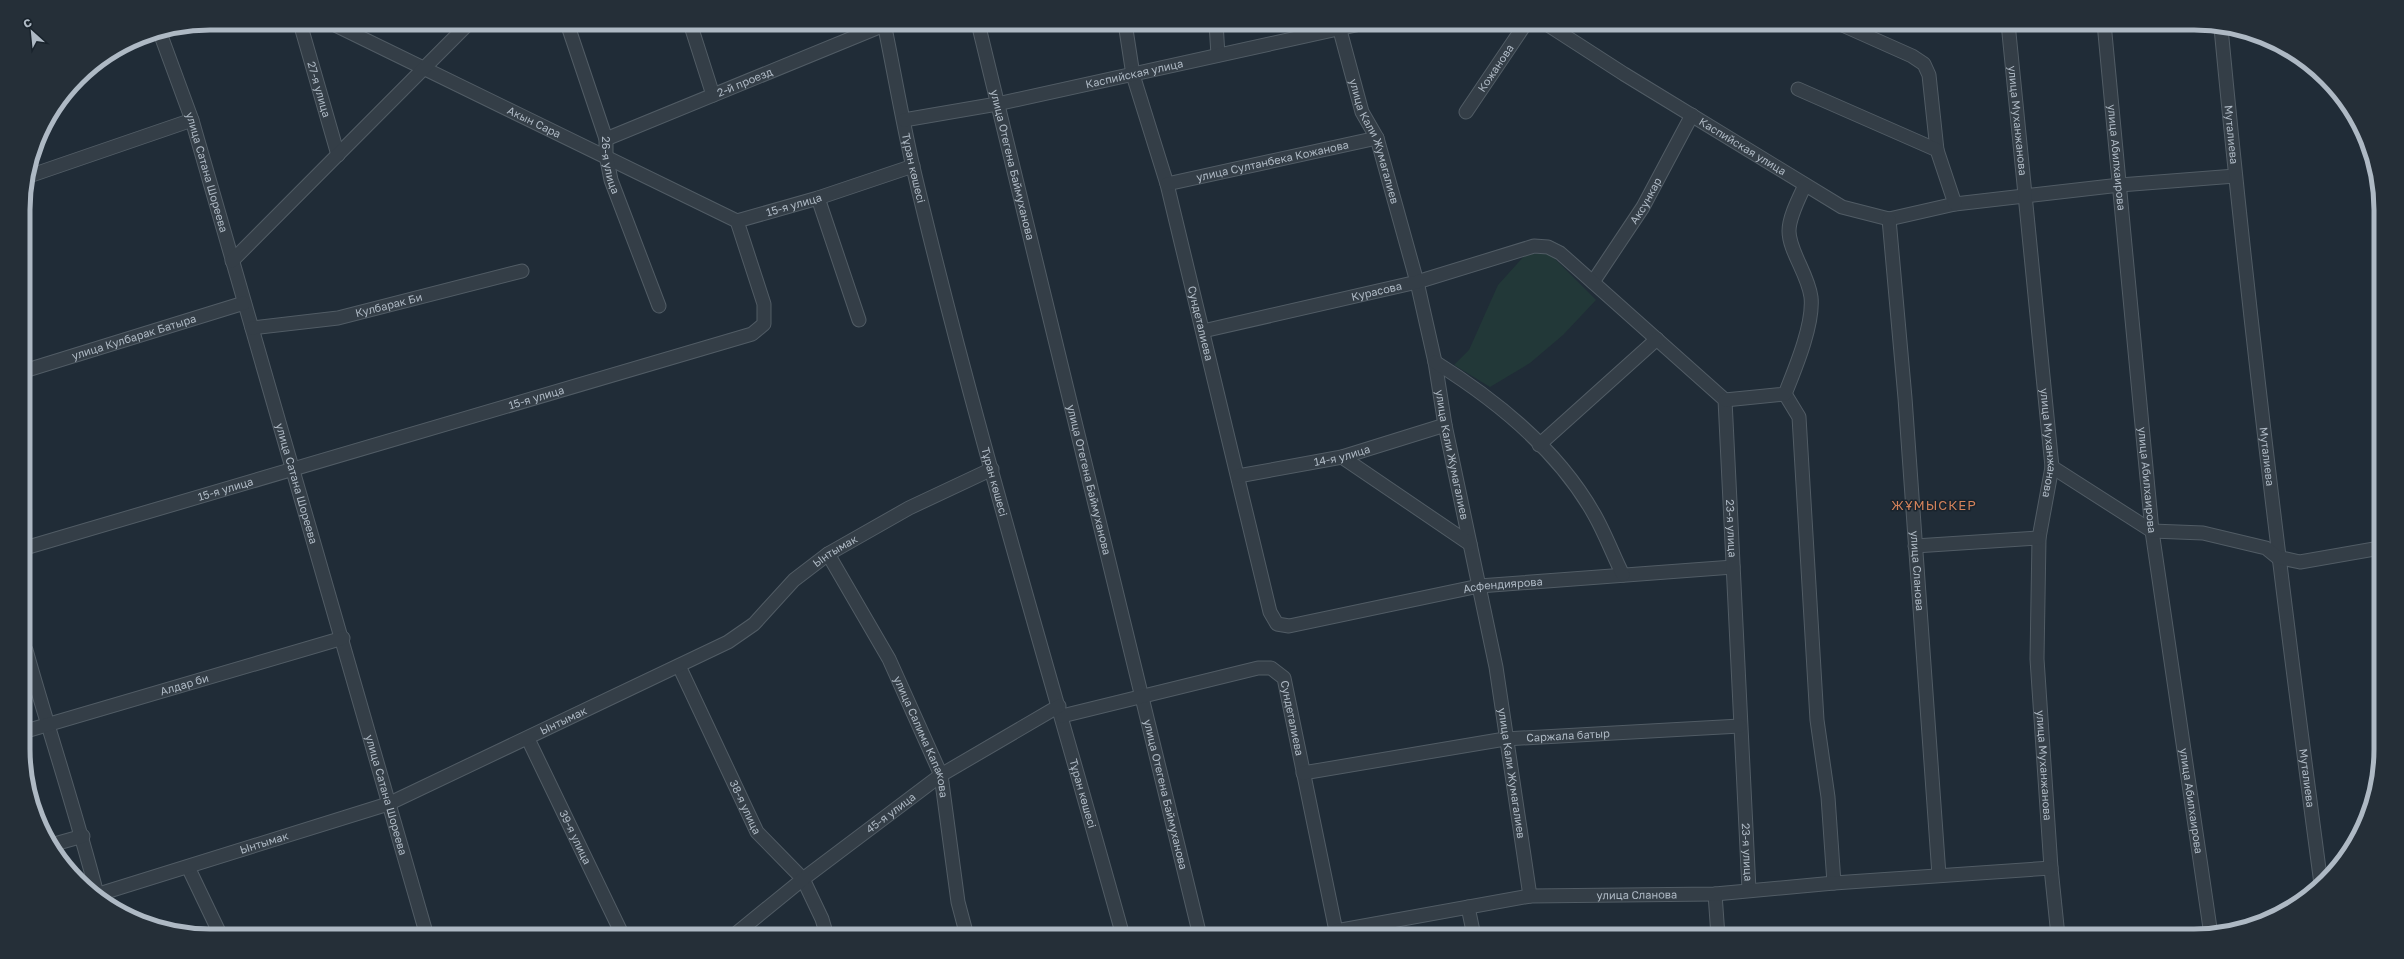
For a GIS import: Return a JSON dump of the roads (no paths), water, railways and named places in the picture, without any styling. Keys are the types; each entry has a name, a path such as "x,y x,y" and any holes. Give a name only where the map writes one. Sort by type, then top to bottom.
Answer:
{"street":[{"name":"27-я улица","path":"302,30 338,155"},
{"name":"Акын Сара","path":"345,30 606,155 736,221"},
{"path":"232,261 462,30"},
{"name":"26-я улица","path":"569,30 606,139 606,155 611,180 659,306"},
{"path":"692,30 713,95"},
{"name":"2-й проезд","path":"606,139 870,30"},
{"name":"Тұран көшесі","path":"885,30 913,166 992,469 1122,929"},
{"name":"улица Отегена Баймуханова","path":"980,30 1143,696 1198,929"},
{"name":"Сундеталиева","path":"1126,30 1133,75 1167,184 1270,612 1277,624"},
{"path":"1216,30 1218,55"},
{"name":"Каспийская улица","path":"904,120 997,104 1133,75 1322,30"},
{"name":"улица Кали Жумагалиев","path":"1340,30 1362,112 1377,138 1417,282 1435,362 1445,425 1496,667 1505,739 1530,896"},
{"name":"Кожанова","path":"1466,112 1521,30"},
{"name":"Каспийская улица","path":"1556,30 1692,116 1842,207 1889,218 1955,204 2120,185 2235,176"},
{"path":"1853,30 1924,64 1929,75 1937,150 1955,204"},
{"name":"улица Муханжанова","path":"2009,30 2049,415 2052,467 2039,538 2037,659 2051,868 2057,929"},
{"name":"улица Абилхаирова","path":"2105,30 2152,531 2210,928"},
{"name":"Муталиева","path":"2221,32 2235,176 2277,557 2320,877"},
{"name":"улица Сатана Шореева","path":"161,37 192,120 244,303 343,638 388,804 425,929"},
{"path":"1798,88 1937,150"},
{"name":"Аксункар","path":"1593,282 1643,207 1692,116"},
{"path":"33,175 192,120"},
{"name":"улица Султанбека Кожанова","path":"1167,184 1377,138"},
{"name":"15-я улица","path":"30,547 294,471 752,334 764,324 764,304 736,221 818,198 913,166"},
{"path":"1785,394 1804,343 1811,299 1807,278 1793,248 1789,231 1805,185"},
{"path":"818,198 859,320"},
{"name":"улица Сланова","path":"1889,218 1905,398 1914,546 1939,875"},
{"name":"Курасова","path":"1203,331 1417,282 1534,246 1548,247 1560,253 1593,282"},
{"name":"Кулбарак Би","path":"252,328 338,318 522,271"},
{"path":"1593,282 1725,400 1785,394"},
{"name":"улица Кулбарак Батыра","path":"30,370 244,303"},
{"path":"1539,445 1657,339"},
{"path":"1435,362 1500,406 1562,468 1594,514 1623,575"},
{"path":"1785,394 1799,417 1817,720 1828,797 1834,883"},
{"name":"23-я улица","path":"1725,400 1749,890"},
{"name":"14-я улица","path":"1238,476 1342,457 1445,425"},
{"path":"1342,457 1470,544"},
{"path":"2052,467 2152,531 2203,533 2266,548 2277,557 2300,562 2374,549"},
{"name":"Ынтымак","path":"101,893 188,867 388,804 528,739 728,642 754,624 794,580 828,554 909,508 992,469"},
{"path":"1914,546 2039,538"},
{"name":"улица Салима Капакова","path":"828,554 889,659 941,775 958,902 965,929"},
{"name":"Асфендиярова","path":"1277,624 1289,626 1479,586 1733,567"},
{"name":"Алдар би","path":"30,730 343,638"},
{"path":"30,664 47,725 83,836 94,887"},
{"name":"38-я улица","path":"679,666 756,832 803,879 822,918 826,929"},
{"name":"Сундеталиева","path":"1061,711 1143,696 1258,668 1272,668 1284,678 1336,929"},
{"name":"45-я улица","path":"742,929 803,879 941,775 1061,711"},
{"name":"Саржала батыр","path":"1303,773 1505,739 1740,726"},
{"name":"39-я улица","path":"528,739 620,929"},
{"path":"57,843 83,836"},
{"path":"188,867 218,929"},
{"name":"улица Сланова","path":"1357,929 1530,896 1715,894 1834,883 2051,868"},
{"path":"1715,894 1718,929"},
{"path":"1468,907 1473,929"}],"district":[{"name":"ЖҰМЫСКЕР","path":"1934,505"}]}
